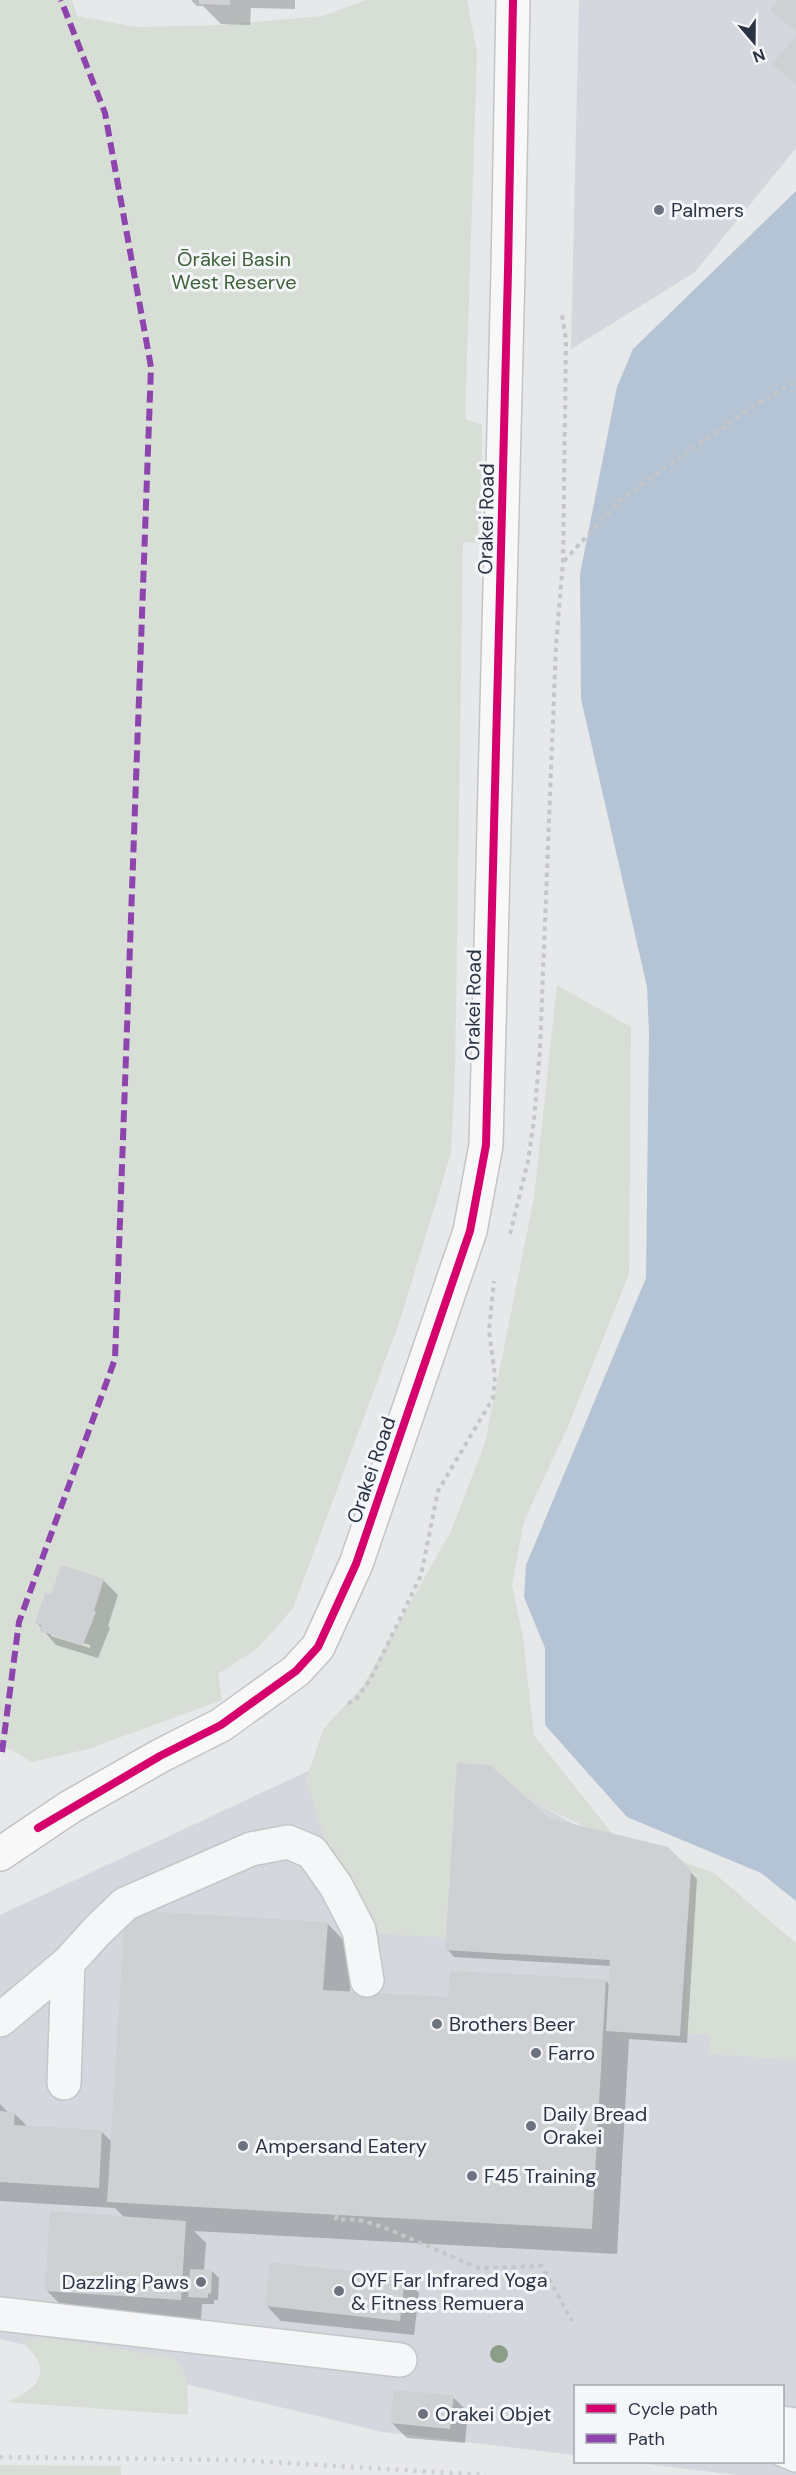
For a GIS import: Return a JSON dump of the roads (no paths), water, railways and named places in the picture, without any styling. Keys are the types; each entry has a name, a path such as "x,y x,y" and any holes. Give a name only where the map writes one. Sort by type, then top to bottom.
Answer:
{"main road":[{"name":"Orakei Road","path":"2,1848 160,1756 221,1725 296,1671 318,1647 356,1564 470,1231 486,1145 513,0"}],"lane":[{"path":"0,2020 69,1963 97,1930 124,1904 251,1849 288,1842 312,1852 336,1886 358,1930 367,1980"},
{"path":"64,2083 69,1963"},
{"path":"0,2313 400,2360"}],"water":[{"path":"796,191 796,1901 761,1873 627,1817 545,1725 545,1648 524,1597 526,1565 646,1278 649,1033 647,987 581,699 580,574 617,387 633,349"}],"railway":[{"path":"0,2457 238,2460 486,2475"}],"place":[{"name":"Palmers","path":"659,210"},
{"name":"Brothers Beer","path":"437,2024"},
{"name":"Farro","path":"536,2053"},
{"name":"Daily Bread Orakei","path":"531,2126"},
{"name":"Ampersand Eatery","path":"243,2146"},
{"name":"F45 Training","path":"472,2176"},
{"name":"Dazzling Paws","path":"201,2282"},
{"name":"OYF Far Infrared Yoga & Fitness Remuera","path":"339,2291"},
{"name":"Orakei Objet","path":"423,2414"}],"park label":[{"name":"Ōrākei Basin West Reserve","path":"234,270"}]}
